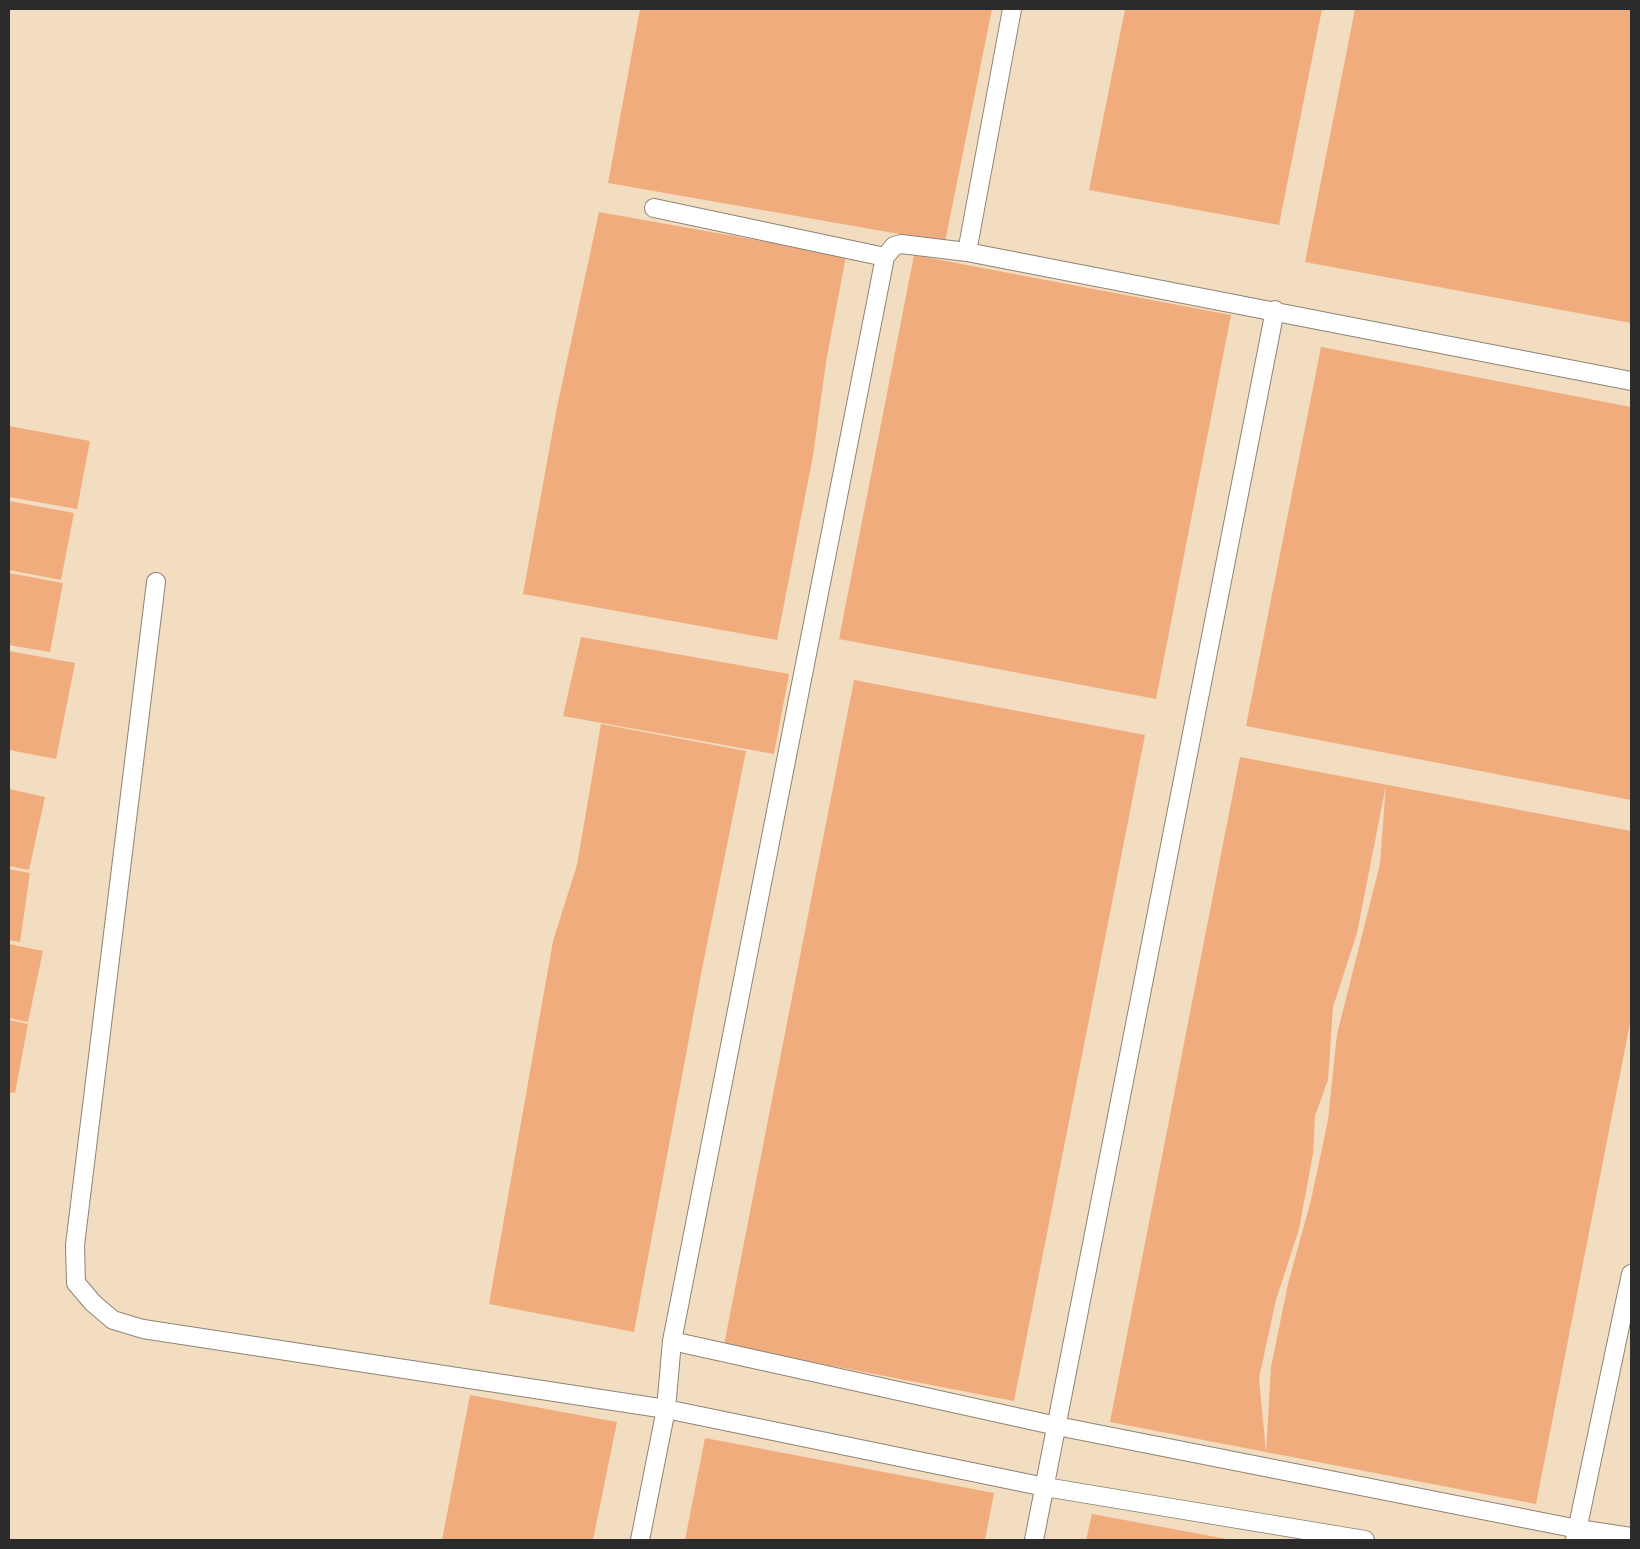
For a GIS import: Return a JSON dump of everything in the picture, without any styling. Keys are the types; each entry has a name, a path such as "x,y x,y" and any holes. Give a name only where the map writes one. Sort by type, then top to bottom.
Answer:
{"lane":[{"path":"967,252 1012,9"},
{"path":"654,208 885,257"},
{"path":"640,1540 666,1409 672,1341 885,257 894,246 901,244 967,252 1275,310 1631,381"},
{"path":"1034,1540 1275,310"},
{"path":"156,582 75,1245 76,1283 93,1303 113,1320 144,1329 666,1409 1045,1487 1365,1540"},
{"path":"1577,1535 1631,1274"},
{"path":"672,1341 1057,1426 1577,1535 1631,1537"}],"building":[{"path":"640,9 992,9 945,242 608,183"},
{"path":"1125,9 1322,9 1279,225 1089,190"},
{"path":"1355,9 1631,9 1631,323 1305,262"},
{"path":"599,212 846,256 826,362 813,456 777,640 523,594 557,407"},
{"path":"914,255 1231,315 1156,699 839,639"},
{"path":"1321,347 1631,407 1631,800 1246,726"},
{"path":"9,426 90,441 77,509 9,497"},
{"path":"9,501 74,513 61,580 9,570"},
{"path":"9,573 63,583 50,652 9,645"},
{"path":"581,637 789,674 774,754 563,716"},
{"path":"9,651 75,663 56,759 9,750"},
{"path":"854,680 1145,735 1014,1401 724,1345"},
{"path":"601,724 746,751 702,969 634,1332 489,1304 553,941 577,865"},
{"path":"1240,757 1631,831 1631,1018 1536,1504 1110,1422","holes":["1386,785 1380,864 1337,1034 1328,1120 1311,1200 1288,1284 1271,1367 1266,1452 1259,1378 1276,1300 1299,1229 1313,1154 1315,1116 1328,1080 1333,1007 1357,933"]},
{"path":"9,789 45,797 29,870 9,866"},
{"path":"9,869 30,873 20,942 9,940"},
{"path":"9,944 43,951 28,1022 9,1018"},
{"path":"9,1020 28,1024 15,1093 9,1092"},
{"path":"470,1395 617,1422 593,1540 442,1540"},
{"path":"705,1438 994,1493 985,1540 685,1540"},
{"path":"1092,1514 1227,1539 1227,1540 1086,1540"}]}
